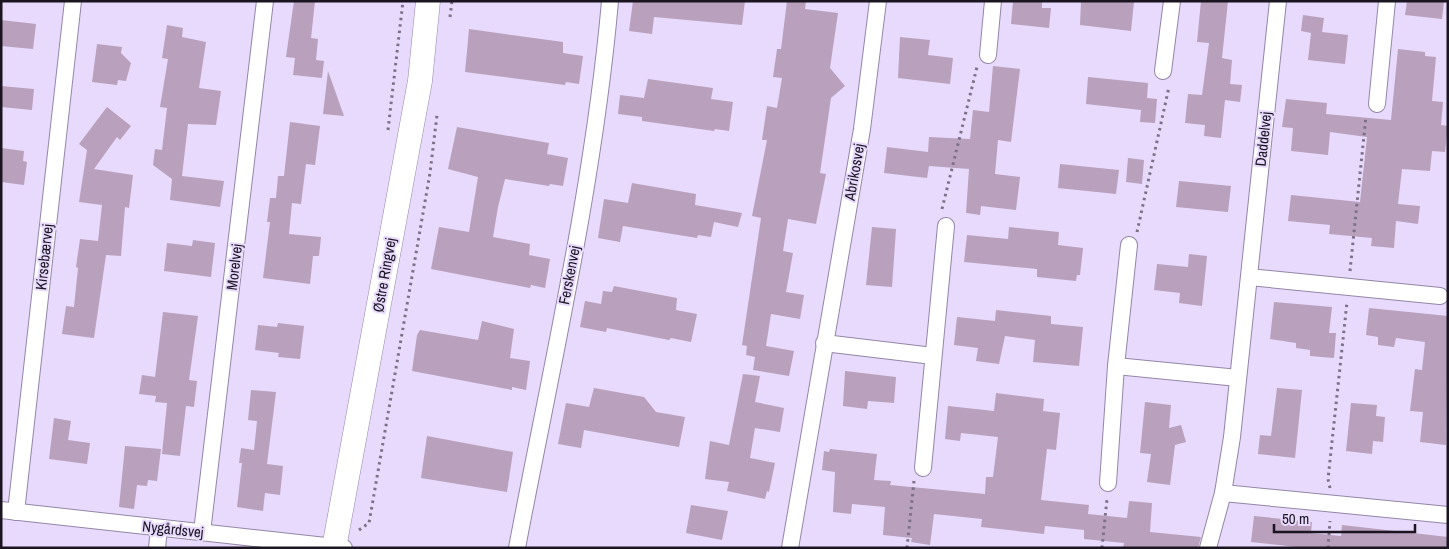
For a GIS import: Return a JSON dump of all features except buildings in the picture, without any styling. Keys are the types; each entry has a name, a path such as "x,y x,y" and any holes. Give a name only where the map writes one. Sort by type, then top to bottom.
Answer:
{"street":[{"name":"Kirsebærvej","path":"8,511 73,1"},
{"name":"Morelvej","path":"202,532 265,1"},
{"name":"Østre Ringvej","path":"338,547 420,81 428,1"},
{"name":"Ferskenvej","path":"517,548 584,196 606,45 610,1"},
{"name":"Abrikosvej","path":"790,548 862,129 878,1"},
{"path":"988,55 993,1"},
{"path":"1163,71 1172,1"},
{"name":"Daddelvej","path":"1208,548 1223,493 1232,438 1278,1"},
{"path":"1377,104 1387,1"},
{"path":"922,468 946,226"},
{"path":"1108,483 1116,366 1129,244"},
{"path":"1249,277 1440,296"},
{"path":"824,343 933,356"},
{"path":"1116,366 1238,378"},
{"path":"1223,493 1448,515"},
{"name":"Nygårdsvej","path":"8,511 338,547"},
{"path":"157,548 159,528"}],"path":[{"path":"449,20 452,1"},
{"path":"946,226 939,222 979,60 988,55"},
{"path":"1129,244 1136,240 1172,76 1163,71"},
{"path":"1328,548 1332,504 1328,478 1367,107 1377,104"},
{"path":"338,547 369,523 430,173 438,106"},
{"path":"907,548 915,471 922,468"},
{"path":"1102,548 1108,483"}]}
